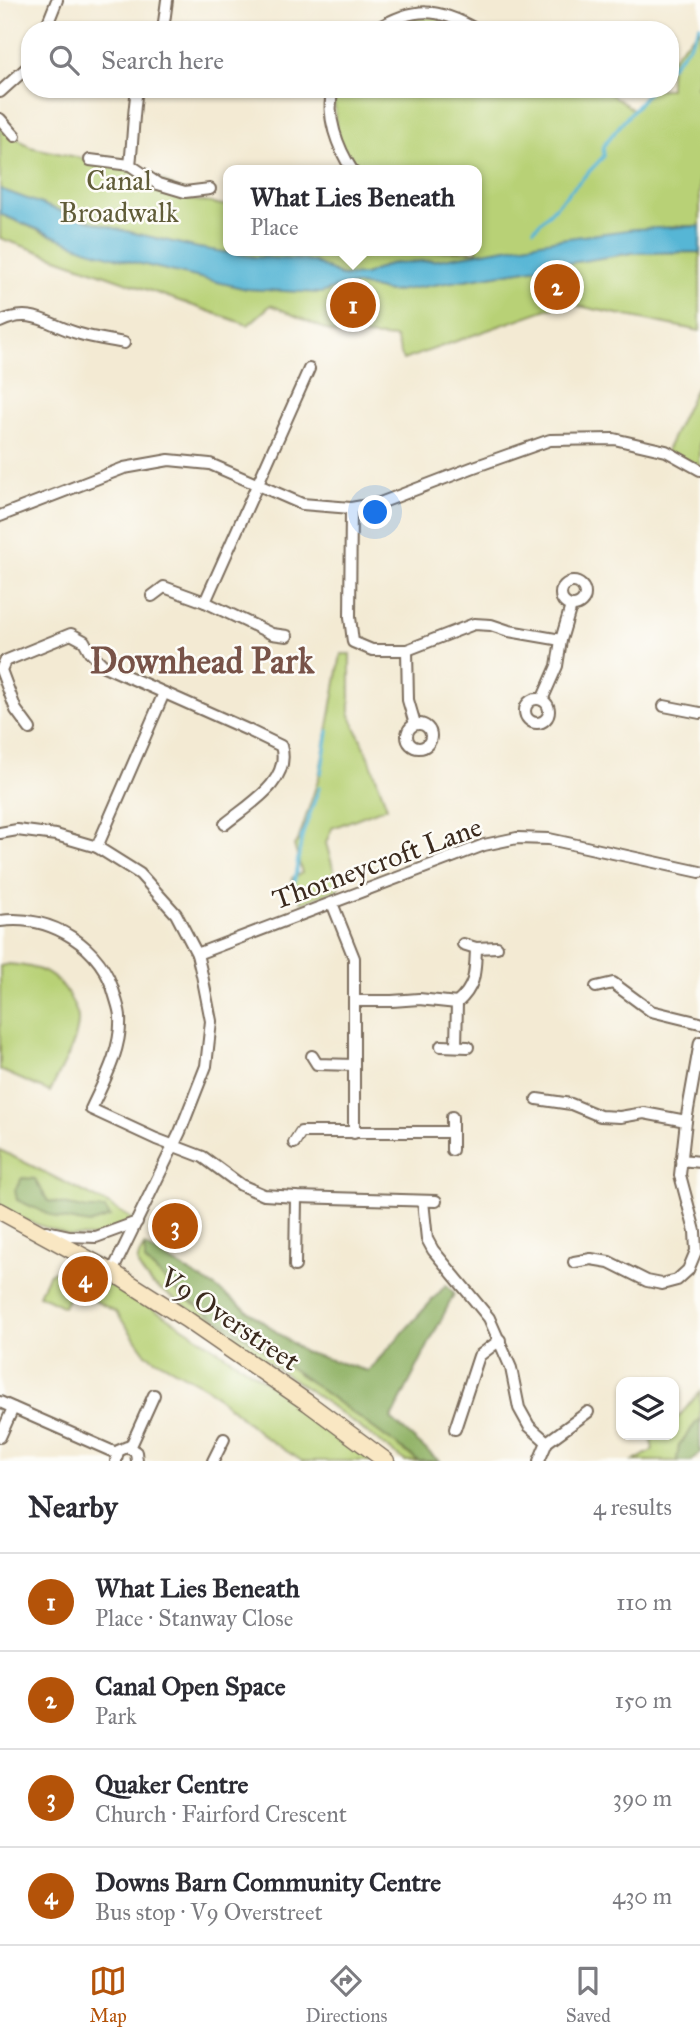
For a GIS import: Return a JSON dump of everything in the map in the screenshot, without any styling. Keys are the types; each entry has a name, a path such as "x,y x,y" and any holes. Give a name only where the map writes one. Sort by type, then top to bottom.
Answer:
{"street":[{"path":"49,21 57,0"},
{"path":"164,21 167,0"},
{"path":"390,21 424,5 461,21"},
{"path":"0,92 21,73"},
{"path":"130,165 135,98"},
{"path":"331,98 338,146 349,165"},
{"path":"0,119 15,136"},
{"path":"90,160 130,165 158,184 185,192 210,189"},
{"path":"0,321 13,315 36,316 77,334 124,343"},
{"path":"205,602 309,369"},
{"path":"0,516 124,468 169,460 210,464 302,504 351,508 380,503 550,440 614,439 666,451 700,470"},
{"path":"351,508 350,617 354,642 372,650 407,650 474,624 561,640"},
{"path":"152,596 164,587 205,602 272,634 287,636"},
{"path":"542,700 557,666 570,606"},
{"path":"30,729 16,710 1,670 5,661 71,634 84,641 90,652 104,666 281,746 284,757 275,780 262,796 225,824"},
{"path":"407,650 408,700 415,724"},
{"path":"97,847 164,693"},
{"path":"664,706 700,713"},
{"path":"0,832 17,830 56,835 97,847 140,874 176,914 197,954 211,1021 206,1066 192,1105 112,1272"},
{"name":"Thorneycroft Lane","path":"197,954 484,845 517,838 581,844 700,872"},
{"path":"332,903 354,958 354,1133"},
{"path":"0,921 31,920 82,943 101,963 113,986 120,1017 118,1041 91,1109 203,1157 241,1185 264,1195 436,1201"},
{"path":"463,944 475,948 497,947"},
{"path":"354,1000 419,999 457,1003 469,993 475,975 475,948"},
{"path":"596,987 613,984 651,1011 700,1023"},
{"path":"441,1046 462,1046 457,1003"},
{"path":"574,1262 591,1259 609,1262 647,1281 662,1284 677,1280 688,1270 696,1251 695,1231 680,1175 700,1042"},
{"path":"312,1056 317,1064 354,1065"},
{"path":"537,1099 572,1104 600,1116 620,1117 644,1113 686,1121"},
{"path":"452,1117 452,1150"},
{"path":"294,1143 301,1132 452,1132"},
{"path":"681,1160 700,1162"},
{"path":"295,1266 296,1197"},
{"path":"423,1201 427,1238 433,1250 489,1318 511,1368 519,1408 529,1426 547,1442"},
{"name":"V9 Overstreet","path":"0,1211 112,1272 198,1327 386,1461"},
{"path":"0,1219 69,1236 96,1237 137,1222"},
{"path":"455,1429 479,1356 500,1340"},
{"path":"130,1448 154,1395"},
{"path":"0,1402 116,1457 124,1447 130,1448 136,1452 137,1461"},
{"path":"0,1437 13,1408"},
{"path":"539,1461 547,1442 587,1412"},
{"path":"213,1461 224,1439"}],"green space":[{"path":"426,11 453,21 399,21"},
{"path":"700,29 700,82 697,86 700,92 700,226 680,226 482,254 482,165 349,165 338,146 334,98 616,98 634,110 643,98 679,98 681,47"},
{"name":"Canal Broadwalk","path":"0,119 15,136 30,147 90,160 130,165 185,192 187,199 223,205 223,252 117,229 0,189"},
{"path":"0,214 42,232 120,259 247,289 321,293 342,286 359,285 390,292 632,253 700,252 700,331 564,303 403,360 396,338 336,334 271,305 248,325 0,238"},
{"path":"249,256 466,256 389,264 365,275 341,276 315,262"},
{"path":"700,379 700,470 666,451"},
{"path":"341,654 350,654 350,715 387,807 332,828 326,843 339,889 302,903 292,878 302,873 294,845 298,841 319,777"},
{"path":"9,964 38,969 53,977 66,991 77,1013 75,1038 50,1092 0,1070 0,966"},
{"path":"0,1150 108,1204 137,1222 96,1237 69,1236 0,1211"},
{"path":"22,1178 35,1179 48,1201 88,1209 105,1209 110,1217 89,1224 57,1218 17,1200 15,1190"},
{"path":"145,1246 145,1261 182,1296 284,1363 419,1461 405,1461 312,1392 151,1283 138,1266 138,1257"},
{"path":"145,1246 215,1287 304,1352 368,1371 446,1285 454,1294 391,1419 439,1461 419,1461 284,1363 182,1296 145,1261"},
{"path":"58,1269 74,1281 94,1289 98,1281 108,1281 306,1408 374,1461 302,1461 263,1436 209,1389 146,1354 116,1312 73,1289 64,1307 39,1295 48,1275"},
{"path":"700,1392 700,1418 679,1445 677,1461 634,1461 653,1450 651,1440 679,1440 679,1416"},
{"path":"700,1418 700,1453 691,1461 677,1461 679,1445"}],"water":[{"path":"0,189 117,229 223,252 223,256 315,262 341,276 365,275 389,264 482,256 482,252 635,229 700,226 700,252 632,253 390,292 359,285 342,286 321,293 247,289 86,249 0,214"}],"waterway":[{"path":"679,57 700,26"},
{"path":"534,229 604,156 603,147 607,141 643,98"},
{"path":"321,773 328,731"},
{"path":"294,883 302,836 319,788"}],"place":[{"name":"Canal Open Space","path":"557,287"},
{"name":"What Lies Beneath","path":"353,305"},
{"name":"Quaker Centre","path":"175,1226"},
{"name":"Downs Barn Community Centre","path":"85,1279"}],"district":[{"name":"Downhead Park","path":"202,661"}]}
